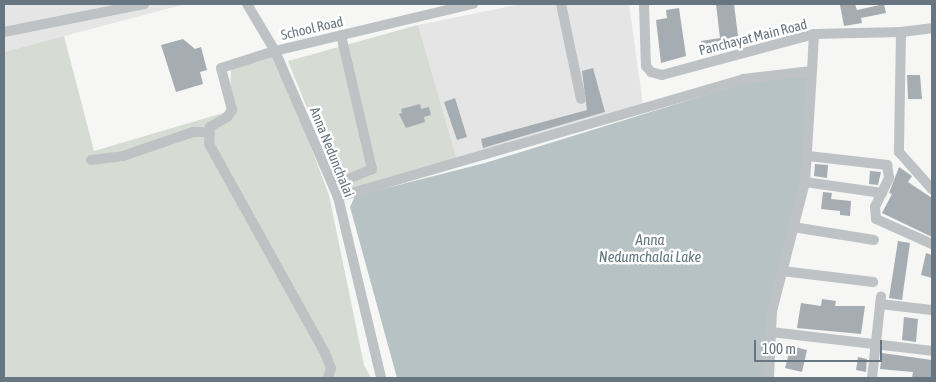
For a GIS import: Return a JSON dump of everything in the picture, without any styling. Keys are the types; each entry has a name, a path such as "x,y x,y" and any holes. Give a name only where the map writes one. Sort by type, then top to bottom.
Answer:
{"street":[{"path":"4,32 144,4"},
{"name":"Anna Nedunchalai","path":"247,4 275,51 338,198 382,378"},
{"name":"School Road","path":"208,132 212,124 231,113 221,73 223,66 275,51 473,4"},
{"path":"561,4 581,99"},
{"name":"Panchayat Main Road","path":"644,4 646,66 651,72 662,74 814,34 900,32 932,28"},
{"path":"900,32 899,152 932,189"},
{"path":"769,378 772,312 805,182 814,34"},
{"path":"341,35 372,169 351,178"},
{"path":"338,198 743,80 812,70"},
{"path":"91,160 123,156 193,132 208,132 210,144 325,353 331,368 328,378"},
{"path":"808,156 887,165 889,178 874,211 876,219 932,244"},
{"path":"805,182 882,193"},
{"path":"793,227 874,240"},
{"path":"782,271 873,282"},
{"path":"872,378 881,300 932,310"},
{"path":"771,332 932,351"}],"shaded area":[{"path":"4,4 185,4 4,52"},
{"path":"521,4 629,4 643,105 457,160 418,25"},
{"path":"418,25 457,160 341,192 288,61"},
{"path":"64,36 94,151 230,111 231,64 275,53 329,195 364,365 371,378 4,378 4,52"}],"water":[{"name":"Anna Nedumchalai Lake","path":"808,76 802,180 768,312 765,378 397,378 350,207 355,196 485,163 751,81"}],"building":[{"path":"716,4 734,4 739,44 716,47 717,53 703,54 701,41 720,38"},
{"path":"855,4 857,10 884,4 886,13 861,18 862,23 844,26 840,5"},
{"path":"679,8 686,56 661,63 656,20 667,18 666,10"},
{"path":"183,39 195,49 201,47 207,70 200,72 203,84 176,92 161,45"},
{"path":"593,68 605,112 483,148 481,139 587,110 582,71"},
{"path":"907,75 920,75 922,99 908,99"},
{"path":"455,98 467,137 457,140 444,102"},
{"path":"420,104 421,109 429,107 431,115 424,117 425,122 406,128 399,114 402,113 401,109"},
{"path":"815,164 828,165 827,178 814,176"},
{"path":"899,167 912,176 908,182 932,198 932,237 882,213 892,194 889,193"},
{"path":"870,171 881,172 878,185 869,184"},
{"path":"823,192 832,193 831,199 851,201 850,216 840,215 840,211 821,209"},
{"path":"898,241 910,243 902,300 889,298"},
{"path":"926,253 932,255 932,278 921,275"},
{"path":"822,299 836,301 835,306 865,306 861,334 797,328 801,303 821,306"},
{"path":"904,317 918,319 916,342 902,340"},
{"path":"791,346 807,350 802,372 785,368"},
{"path":"882,353 932,360 932,378 912,378 913,372 880,369"},
{"path":"858,357 867,359 866,372 856,370"}]}
